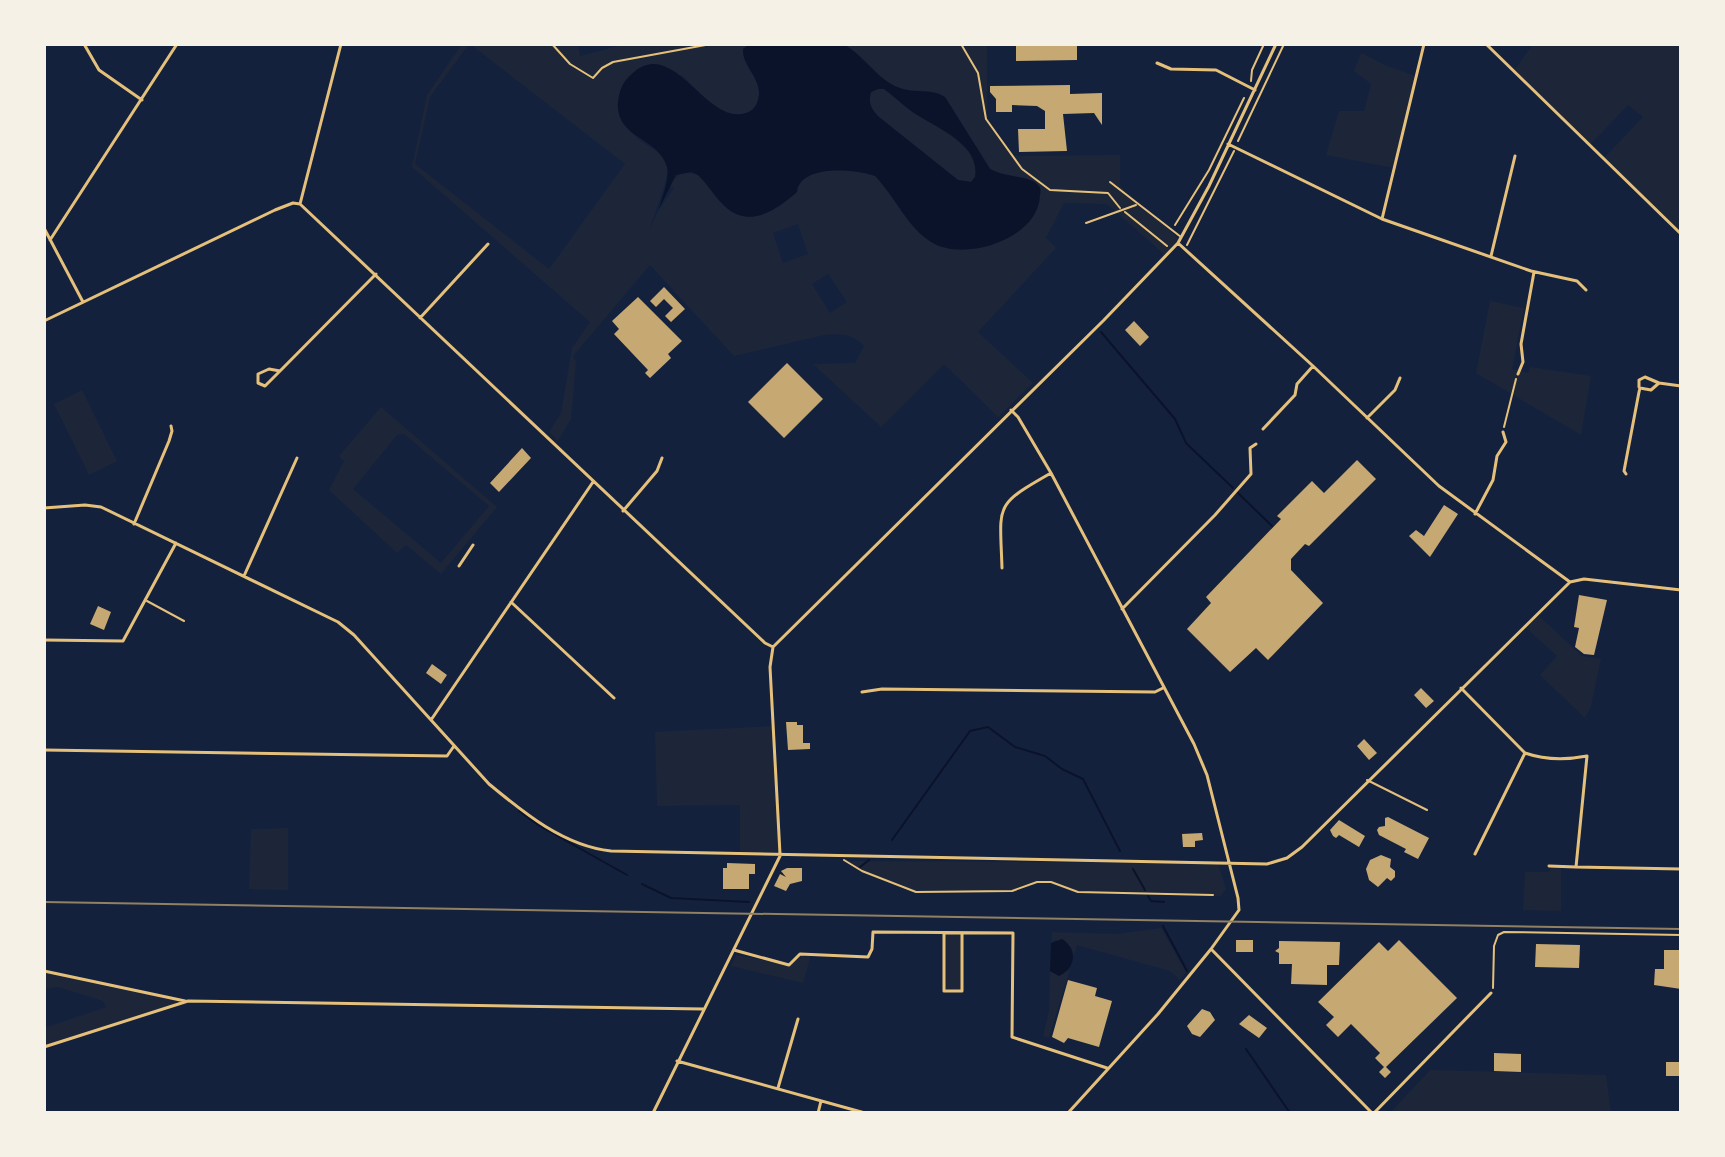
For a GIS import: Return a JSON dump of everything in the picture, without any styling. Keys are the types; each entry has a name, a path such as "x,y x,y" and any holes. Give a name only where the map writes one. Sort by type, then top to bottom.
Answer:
{"street":[{"path":"84,44 99,70 142,100"},
{"path":"50,240 177,44"},
{"path":"300,204 341,44"},
{"path":"653,1113 780,856 770,667 773,647 1178,243 1276,44"},
{"path":"1382,219 1424,44"},
{"path":"1486,44 1681,234"},
{"path":"1157,63 1171,69 1216,70 1255,90"},
{"path":"1228,144 1382,219 1534,271 1577,281 1586,290"},
{"path":"1491,256 1515,156"},
{"path":"44,321 285,205 300,204 623,511 773,647"},
{"path":"44,228 83,302"},
{"path":"1178,243 1439,486 1570,582"},
{"path":"420,318 488,244"},
{"path":"1518,374 1523,362 1521,344 1534,271"},
{"path":"280,371 269,369 260,372 256,378 258,383 263,386 268,384 376,274"},
{"path":"1263,429 1295,395 1297,384 1313,366"},
{"path":"1626,474 1639,380 1645,377 1659,383 1681,386"},
{"path":"1367,418 1395,390 1400,378"},
{"path":"1640,388 1649,390 1659,383"},
{"path":"1011,410 1051,473 1194,744 1207,775 1239,910 1158,1014 1068,1113"},
{"path":"134,524 169,441 171,426"},
{"path":"1475,514 1493,480 1497,456 1506,442 1503,432"},
{"path":"1122,609 1251,474 1250,448 1256,444"},
{"path":"244,576 297,458"},
{"path":"623,511 657,471 662,458"},
{"path":"1002,568 1000,516 1005,502 1051,473"},
{"path":"431,720 593,482"},
{"path":"44,508 101,507 347,628 489,784 560,835 596,849 780,856 1267,864 1287,858 1302,847 1570,582 1584,579 1681,590"},
{"path":"44,640 123,641 176,543"},
{"path":"459,566 473,545"},
{"path":"511,602 614,698"},
{"path":"862,692 882,689 1155,692 1163,688"},
{"path":"1461,688 1525,753 1539,758 1587,756 1576,867"},
{"path":"44,750 447,756 454,746"},
{"path":"1475,854 1525,753"},
{"path":"1549,866 1681,869"},
{"path":"734,950 789,965 800,954 868,957 873,932 1013,933 1012,1037 1107,1068"},
{"path":"944,933 944,991 962,991 962,933"},
{"path":"1211,949 1373,1113 1491,993"},
{"path":"44,971 188,1001 703,1009"},
{"path":"44,1047 188,1001"},
{"path":"778,1088 798,1019"},
{"path":"677,1061 865,1113"},
{"path":"818,1113 821,1101"}],"lane":[{"path":"1110,182 1182,238"},
{"path":"1086,223 1137,204"},
{"path":"146,601 184,621"},
{"path":"1367,780 1427,810"}],"path":[{"path":"552,44 570,64 593,78 613,62 711,44"},
{"path":"961,44 978,73 986,119 1022,169 1050,190 1108,193 1122,210 1164,243"},
{"path":"1172,230 1209,170 1249,87 1252,70 1264,44"},
{"path":"1503,432 1518,374"},
{"path":"837,856 862,871 916,892 1012,891 1037,882 1051,882 1078,892 1213,895"},
{"path":"1491,993 1495,985 1494,946 1498,935 1504,932 1681,935"}],"shaded area":[{"path":"462,44 469,44 430,97 415,164 549,269 625,164 470,44 578,44 580,56 625,44 750,44 748,64 758,84 759,94 756,106 739,115 730,114 712,104 682,75 626,80 618,103 621,117 636,137 662,157 667,167 664,188 650,228 674,188 669,186 681,174 698,175 728,209 739,215 814,174 845,170 875,175 918,231 932,242 989,246 1012,236 1030,221 1028,179 1000,175 990,168 945,97 934,92 897,87 843,44 987,44 987,118 1013,156 1120,155 1120,186 1180,240 1166,256 1107,204 1064,203 1046,238 1056,248 978,332 1033,383 998,417 944,364 881,427 813,364 855,363 864,346 856,339 846,335 824,335 734,356 650,265 573,356 576,362 571,419 558,441 549,432 561,413 572,348 590,322 412,167 427,95","holes":["798,224 808,254 783,263 773,233","828,274 847,302 830,313 812,284"]},
{"path":"843,44 892,85 945,97 990,169 1028,179 1038,185 1041,192 1036,211 1014,235 998,243 962,250 931,242 915,228 875,176 855,172 830,171 808,177 800,183 797,192 782,204 765,214 746,217 728,209 698,175 691,172 676,175 659,209 667,182 667,167 656,149 623,124 618,102 623,85 642,66 658,64 673,70 716,106 731,113 746,113 756,106 759,94 757,82 743,55 743,49 748,45","holes":["884,89 964,146 975,165 975,177 971,182 958,180 876,114 870,103 871,92"]},
{"path":"1533,44 1681,44 1681,233 1604,158 1643,117 1628,105 1590,145 1514,71"},
{"path":"1361,53 1416,76 1394,168 1326,155 1339,111 1364,111 1371,84 1354,71"},
{"path":"884,89 964,146 975,165 975,177 971,182 958,180 879,117 870,99 871,92"},
{"path":"1490,301 1524,308 1512,369 1528,373 1530,367 1591,376 1581,435 1476,373"},
{"path":"82,390 117,461 89,475 54,404"},
{"path":"381,407 497,507 441,574 406,545 397,553 329,490 344,461 339,456","holes":["404,434 489,506 441,563 353,489 397,435"]},
{"path":"1537,614 1582,656 1601,659 1591,706 1585,718 1540,675 1557,656 1524,626"},
{"path":"773,726 780,856 740,854 740,805 657,806 655,732"},
{"path":"288,828 288,890 249,889 251,829"},
{"path":"845,861 1218,863 1226,889 1221,896 1078,892 1051,882 1037,882 1012,891 916,892"},
{"path":"1553,866 1561,866 1561,911 1523,910 1525,872 1549,872"},
{"path":"1161,928 1186,972 1180,980 1170,971 1077,945 1074,956 1071,947 1055,940 1051,943 1052,932 1117,934"},
{"path":"944,933 962,933 962,991 944,991"},
{"path":"1062,939 1071,948 1073,958 1069,968 1059,976 1050,971 1051,943"},
{"path":"800,954 811,955 803,983 731,966 736,955 789,965"},
{"path":"1070,969 1049,1038 1043,1036 1049,1011 1050,971 1060,974"},
{"path":"44,971 188,1001 44,1047 44,1028 106,1007 103,1001 58,987 44,989"},
{"path":"1430,1070 1606,1075 1611,1113 1390,1113"}],"building":[{"path":"1016,44 1077,44 1077,60 1016,61"},
{"path":"1070,85 1070,94 1102,93 1102,125 1094,113 1063,114 1067,151 1019,152 1018,129 1045,129 1045,111 1037,106 1012,105 1012,112 996,112 996,99 990,92 990,86"},
{"path":"664,287 685,309 671,322 665,316 673,308 664,299 656,307 650,301"},
{"path":"638,297 682,341 668,354 671,358 650,378 645,373 648,370 614,334 619,329 612,321"},
{"path":"1134,321 1149,337 1140,346 1125,330"},
{"path":"787,363 823,399 784,438 748,402"},
{"path":"522,448 531,458 499,492 490,483"},
{"path":"1357,460 1376,479 1309,546 1305,544 1291,559 1291,570 1323,603 1268,660 1256,648 1230,672 1187,629 1211,603 1206,597 1281,519 1277,516 1312,481 1324,493"},
{"path":"1444,505 1458,514 1430,557 1409,536 1416,530 1424,536"},
{"path":"1579,595 1607,600 1594,655 1584,654 1575,647 1579,628 1574,627"},
{"path":"98,606 111,612 104,630 90,624"},
{"path":"432,664 447,675 441,684 426,673"},
{"path":"1421,688 1434,701 1426,708 1414,695"},
{"path":"786,722 803,725 803,743 810,743 810,749 788,750"},
{"path":"1364,739 1377,753 1369,760 1357,746"},
{"path":"1385,818 1429,838 1418,859 1379,835 1377,830 1385,826"},
{"path":"1339,820 1365,836 1359,847 1339,835 1336,838 1333,836 1330,830"},
{"path":"1202,833 1203,840 1195,841 1195,847 1183,847 1182,834"},
{"path":"1381,855 1391,859 1390,867 1395,871 1395,877 1391,881 1387,878 1378,887 1369,880 1366,869 1370,860"},
{"path":"727,863 755,864 755,874 749,874 749,889 723,889 723,868 727,868"},
{"path":"802,868 802,881 790,884 786,891 774,886 780,874 786,877 781,871"},
{"path":"1236,940 1253,940 1253,952 1236,952"},
{"path":"1399,940 1457,998 1386,1067 1391,1072 1385,1078 1379,1072 1384,1067 1375,1058 1380,1053 1351,1024 1338,1037 1326,1025 1334,1017 1318,1002 1379,942 1388,951"},
{"path":"1279,941 1340,942 1339,965 1327,965 1327,985 1291,984 1292,964 1279,964 1279,953 1275,951 1279,948"},
{"path":"1536,944 1580,945 1579,968 1535,967"},
{"path":"1664,950 1681,950 1681,989 1654,985 1655,969 1664,969"},
{"path":"1068,980 1097,988 1095,996 1112,1001 1099,1047 1068,1038 1064,1043 1052,1037"},
{"path":"1202,1009 1210,1012 1215,1020 1200,1037 1192,1034 1187,1026"},
{"path":"1249,1015 1267,1028 1259,1038 1239,1024"},
{"path":"1494,1053 1521,1054 1521,1072 1494,1071"},
{"path":"1666,1062 1681,1062 1681,1076 1666,1076"}],"waterway":[{"path":"1101,332 1175,419 1186,443 1233,488"},
{"path":"1238,493 1272,526"},
{"path":"892,840 970,731 988,727 1015,747 1045,756 1083,779 1120,851"},
{"path":"519,811 627,875"},
{"path":"860,867 869,860"},
{"path":"1133,869 1145,890"},
{"path":"642,884 671,898 749,902"},
{"path":"1148,896 1151,901 1164,902"},
{"path":"1163,926 1187,971"},
{"path":"1246,1049 1290,1113"}],"railway":[{"path":"44,902 1681,929"}]}
